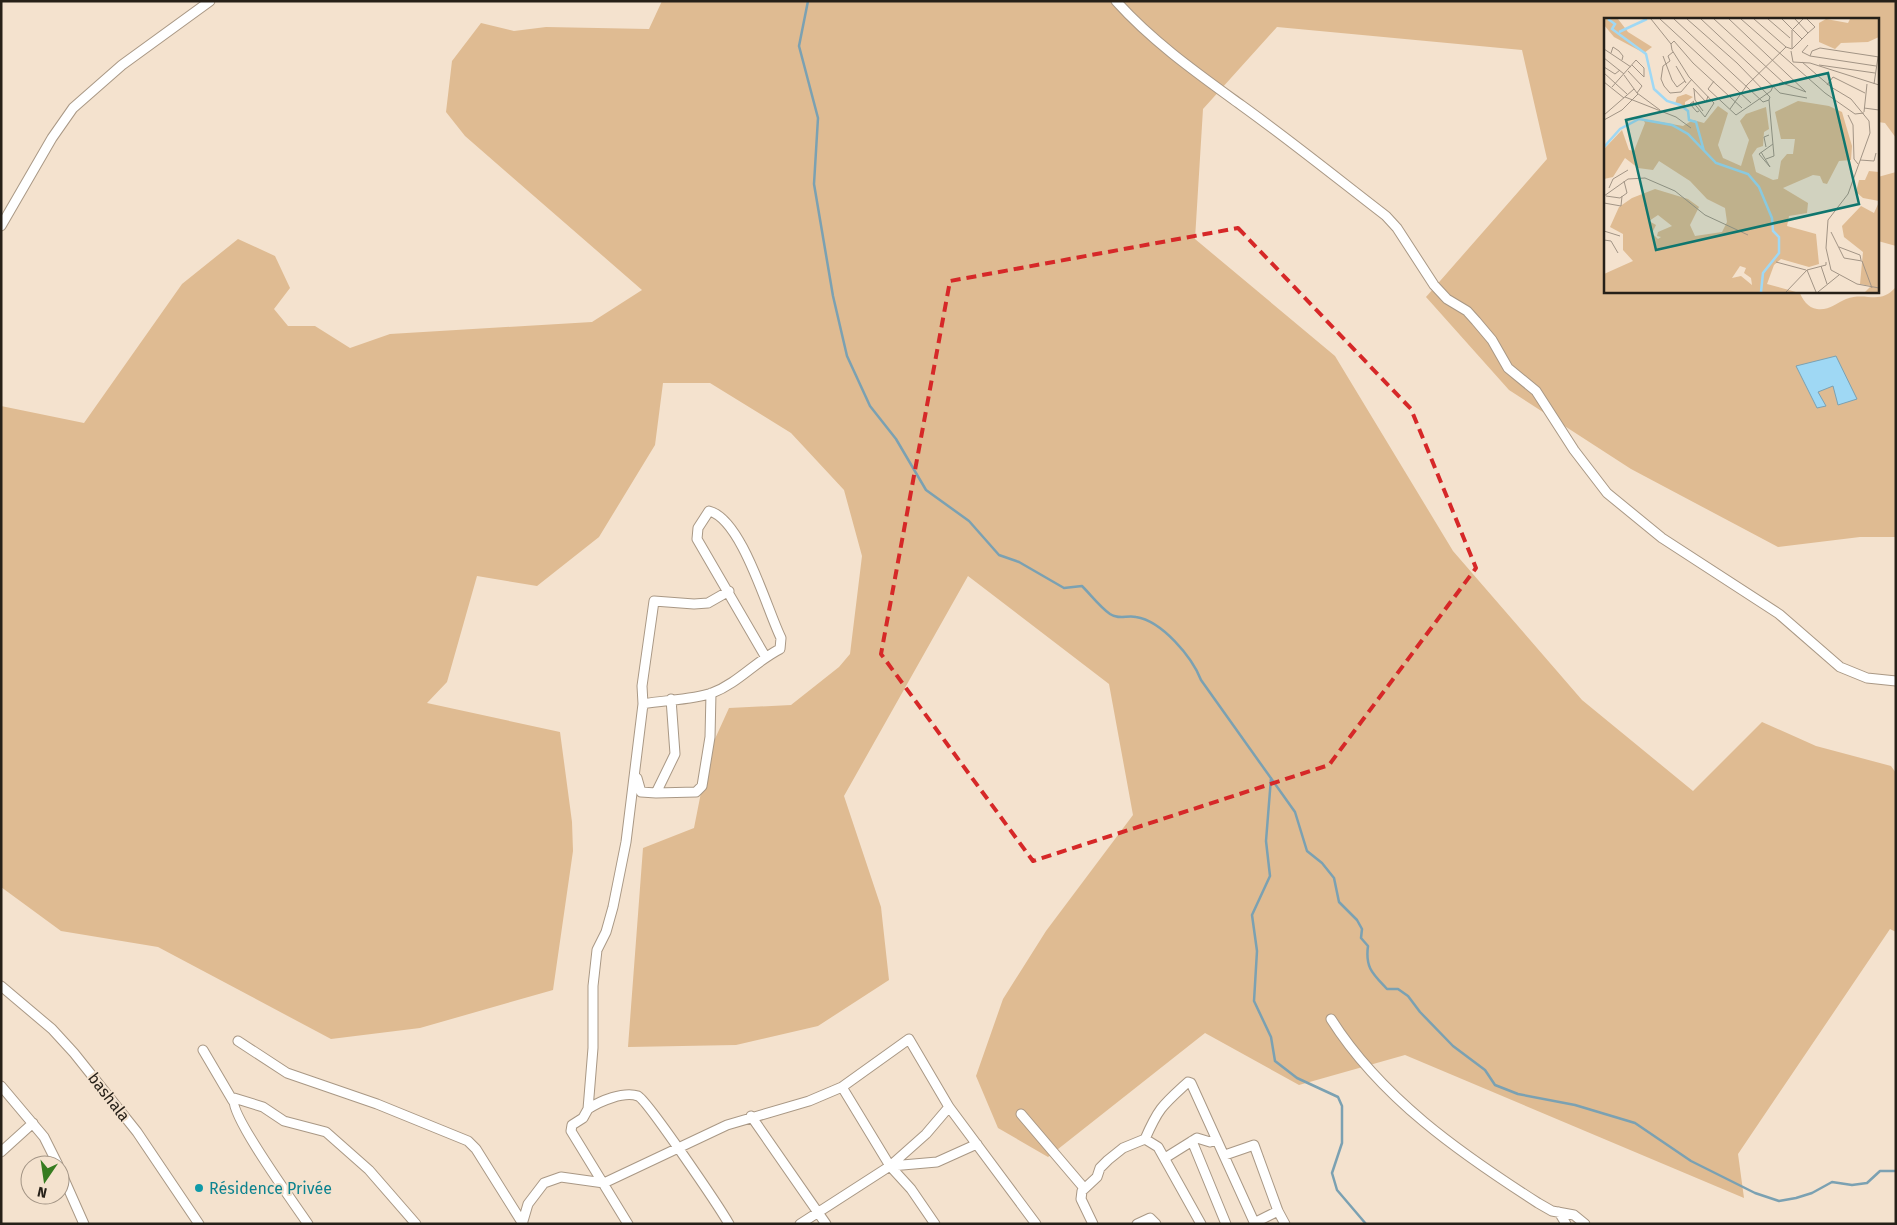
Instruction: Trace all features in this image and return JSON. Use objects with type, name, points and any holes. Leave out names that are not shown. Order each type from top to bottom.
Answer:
[{"type":"street","points":[[1,226],[52,138],[73,108],[91,90],[122,65],[210,1]]},
{"type":"street","points":[[1116,1],[1154,39],[1192,70],[1306,153],[1386,216],[1397,228],[1424,271],[1446,299],[1467,311],[1492,340],[1508,368],[1536,391],[1574,450],[1607,493],[1662,538],[1779,614],[1840,667],[1867,678],[1896,681]]},
{"type":"street","points":[[643,704],[711,693],[736,680],[765,656],[780,649],[781,638],[741,543],[722,521],[709,511],[698,528],[698,539],[765,656]]},
{"type":"street","points":[[628,1224],[571,1131],[573,1123],[584,1118],[588,1109],[593,1048],[593,986],[597,950],[606,932],[619,877],[636,773],[638,732],[643,704],[642,686],[654,601],[694,604],[708,603],[729,591]]},
{"type":"street","points":[[636,773],[641,792],[696,792],[702,786],[710,737],[711,693]]},
{"type":"street","points":[[656,793],[675,754],[671,699]]},
{"type":"street","name":"bashala","points":[[1,986],[52,1029],[74,1053],[136,1132],[199,1224]]},
{"type":"street","points":[[1331,1019],[1350,1047],[1371,1072],[1448,1142],[1531,1199],[1552,1211],[1574,1216],[1585,1224]]},
{"type":"street","points":[[523,1222],[528,1204],[544,1183],[561,1177],[604,1183],[676,1148],[751,1116],[809,1102],[842,1087],[909,1039],[949,1107],[1036,1224]]},
{"type":"street","points":[[238,1041],[287,1073],[377,1104],[468,1141],[476,1149],[523,1222]]},
{"type":"street","points":[[203,1050],[233,1102],[250,1138],[308,1224]]},
{"type":"street","points":[[1093,1224],[1081,1199],[1084,1188],[1097,1177],[1100,1168],[1108,1160],[1123,1148],[1145,1138],[1154,1115],[1171,1096],[1188,1082],[1194,1086],[1202,1109],[1225,1155],[1254,1223],[1278,1211]]},
{"type":"street","points":[[1,1086],[32,1123],[50,1147],[54,1155]]},
{"type":"street","points":[[842,1087],[890,1166],[911,1189],[934,1224]]},
{"type":"street","points":[[588,1109],[610,1098],[633,1095],[645,1100],[676,1148],[702,1181],[728,1224]]},
{"type":"street","points":[[233,1102],[234,1098],[239,1098],[263,1107],[284,1121],[326,1132],[369,1170],[416,1224]]},
{"type":"street","points":[[800,1224],[890,1166],[926,1134],[949,1107]]},
{"type":"street","points":[[1021,1114],[1084,1188]]},
{"type":"street","points":[[751,1116],[826,1224]]},
{"type":"street","points":[[1,1152],[32,1123]]},
{"type":"street","points":[[1145,1138],[1158,1147],[1201,1224]]},
{"type":"street","points":[[1165,1158],[1200,1138],[1207,1142],[1217,1140]]},
{"type":"street","points":[[1192,1141],[1226,1224]]},
{"type":"street","points":[[890,1166],[937,1162],[977,1144]]},
{"type":"street","points":[[1225,1155],[1254,1145],[1278,1211],[1285,1224]]},
{"type":"street","points":[[70,1192],[84,1224]]},
{"type":"street","points":[[1559,1212],[1566,1224]]},
{"type":"street","points":[[1137,1224],[1150,1218],[1156,1224]]},
{"type":"highlighted area","points":[[1238,228],[1411,409],[1476,568],[1329,765],[1033,861],[881,654],[950,281]]},
{"type":"shaded area","points":[[662,1],[1896,1],[1896,138],[1885,123],[1880,122],[1880,18],[1604,18],[1604,292],[1800,292],[1808,305],[1821,309],[1829,308],[1853,297],[1884,296],[1896,287],[1896,537],[1860,537],[1778,547],[1631,469],[1509,390],[1426,297],[1547,159],[1522,50],[1277,27],[1203,109],[1195,239],[1335,356],[1453,551],[1582,700],[1693,791],[1762,722],[1816,746],[1891,766],[1896,773],[1896,932],[1890,929],[1738,1154],[1744,1198],[1405,1055],[1299,1085],[1205,1033],[1048,1157],[998,1128],[976,1076],[1003,999],[1046,931],[1133,815],[1109,684],[968,576],[844,796],[881,907],[889,980],[818,1026],[736,1045],[628,1047],[643,848],[694,828],[709,752],[729,708],[791,705],[839,667],[850,654],[862,556],[844,490],[791,433],[710,383],[663,383],[655,445],[599,537],[537,586],[477,576],[447,682],[427,703],[560,732],[572,822],[573,851],[553,990],[420,1028],[331,1039],[158,947],[61,931],[1,887],[1,406],[84,423],[182,284],[238,239],[275,256],[290,288],[274,309],[288,326],[315,326],[350,348],[390,334],[592,322],[642,290],[465,136],[446,112],[452,61],[481,23],[514,31],[546,27],[649,29]]},
{"type":"shaded area","points":[[1896,172],[1896,246],[1880,242],[1880,176]]},
{"type":"water","points":[[1836,356],[1857,399],[1838,405],[1833,386],[1818,392],[1826,406],[1817,408],[1796,366]]},
{"type":"waterway","points":[[808,1],[799,46],[818,118],[814,184],[833,296],[847,356],[870,406],[896,439],[926,490],[969,521],[999,555],[1019,562],[1064,588],[1082,586],[1110,614],[1117,617],[1136,617],[1146,620],[1156,625],[1175,641],[1191,661],[1201,680],[1295,812],[1307,851],[1322,863],[1334,878],[1339,902],[1357,920],[1362,929],[1361,938],[1368,946],[1369,965],[1374,975],[1382,984],[1387,989],[1398,989],[1408,996],[1420,1012],[1453,1046],[1485,1070],[1495,1085],[1518,1094],[1575,1105],[1635,1123],[1691,1161],[1755,1193],[1779,1201],[1812,1193],[1832,1182],[1852,1185],[1867,1183],[1880,1171],[1896,1171]]},
{"type":"waterway","points":[[1271,778],[1266,841],[1270,876],[1252,915],[1257,951],[1254,1001],[1271,1037],[1275,1061],[1297,1078],[1338,1097],[1342,1106],[1342,1143],[1332,1173],[1337,1190],[1366,1224]]},
{"type":"place","name":"Résidence Privée","points":[[199,1188]]}]
